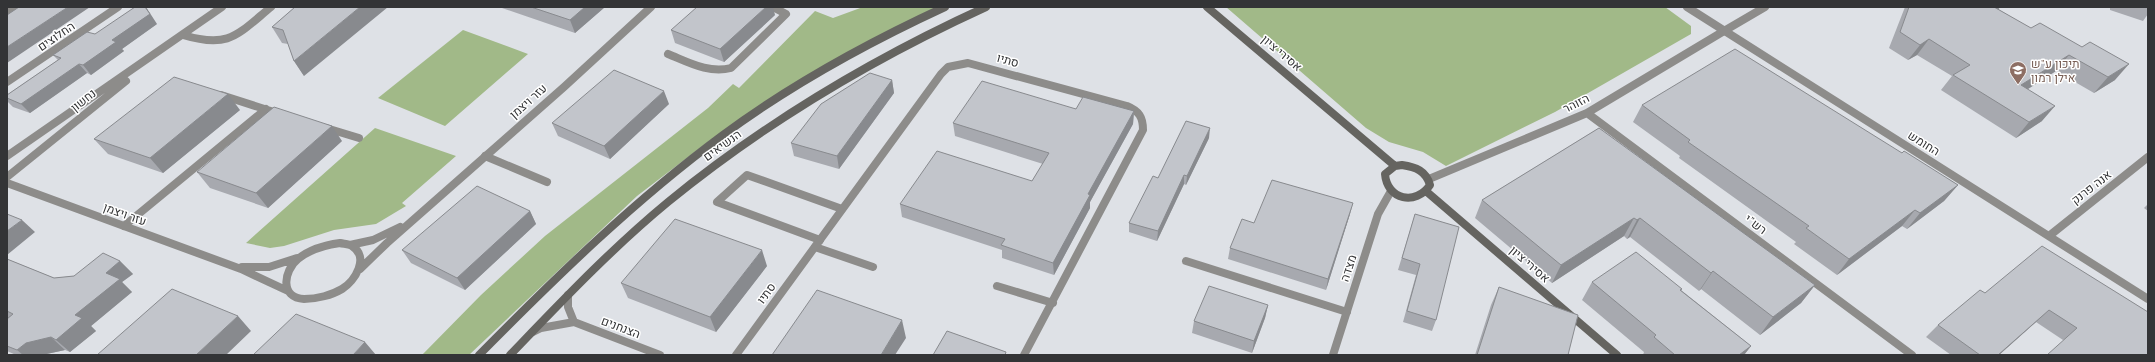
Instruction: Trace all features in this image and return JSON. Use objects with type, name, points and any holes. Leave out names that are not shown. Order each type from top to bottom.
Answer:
[{"type":"street","points":[[7,13],[17,7]]},
{"type":"street","name":"החלוצים","points":[[7,82],[118,7]]},
{"type":"street","name":"נחשון","points":[[7,156],[183,36],[222,7]]},
{"type":"street","points":[[183,36],[208,43],[225,41],[271,7]]},
{"type":"street","name":"עזר ויצמן","points":[[360,270],[484,156],[651,7]]},
{"type":"street","points":[[668,54],[712,70],[724,71],[731,68],[786,14],[773,7]]},
{"type":"street","name":"הנשיאים","points":[[479,355],[533,300],[623,216],[698,154],[776,99],[820,72],[945,7]]},
{"type":"street","name":"הנשיאים","points":[[510,355],[568,295],[627,238],[666,204],[777,121],[880,58],[922,36],[986,7]]},
{"type":"street","name":"אסירי ציון","points":[[1207,7],[1286,72],[1395,166]]},
{"type":"street","name":"החומש","points":[[1687,7],[2148,299]]},
{"type":"street","name":"הזוהר","points":[[1429,179],[1587,113],[1765,7]]},
{"type":"street","name":"נחשון","points":[[7,177],[175,41]]},
{"type":"street","name":"סתיו","points":[[736,355],[941,74],[948,67],[958,63],[981,65],[1139,110],[1144,118],[1143,130],[1024,355]]},
{"type":"street","points":[[212,93],[287,116]]},
{"type":"street","points":[[124,226],[266,109]]},
{"type":"street","name":"רש\"י","points":[[1587,113],[1912,355]]},
{"type":"street","points":[[316,125],[359,138]]},
{"type":"street","points":[[484,156],[547,182]]},
{"type":"street","name":"אנה פרנק","points":[[2049,236],[2148,158]]},
{"type":"street","points":[[1410,165],[1421,171],[1429,179],[1430,186],[1427,192],[1415,198],[1407,198],[1392,191],[1385,180],[1385,174],[1395,166],[1410,165]]},
{"type":"street","points":[[842,209],[747,175],[717,202],[873,267]]},
{"type":"street","name":"עזר ויצמן","points":[[7,183],[235,266],[263,277],[288,291]]},
{"type":"street","name":"מצדה","points":[[1333,355],[1378,214],[1392,191]]},
{"type":"street","name":"אסירי ציון","points":[[1427,192],[1617,355]]},
{"type":"street","name":"עזר ויצמן","points":[[350,245],[388,234],[421,213]]},
{"type":"street","points":[[335,243],[350,245],[360,252],[362,260],[360,270],[343,288],[318,298],[300,298],[288,291],[285,283],[287,274],[301,257],[323,246],[335,243]]},
{"type":"street","name":"עזר ויצמן","points":[[235,266],[269,266],[301,257]]},
{"type":"street","points":[[1186,261],[1347,312]]},
{"type":"street","points":[[997,286],[1052,303]]},
{"type":"street","points":[[530,334],[541,328],[574,322],[568,307],[568,295]]},
{"type":"street","name":"הצנחנים","points":[[574,322],[660,355]]},
{"type":"green space","points":[[863,7],[937,7],[713,138],[637,196],[469,355],[422,355],[481,295],[545,236],[708,108],[733,84],[739,88],[815,11],[833,18]]},
{"type":"green space","points":[[1226,7],[1665,7],[1691,26],[1691,34],[1555,112],[1446,166],[1423,152],[1389,142],[1366,128]]},
{"type":"green space","points":[[463,30],[528,54],[445,126],[378,98]]},
{"type":"green space","points":[[375,128],[456,156],[402,203],[406,206],[376,224],[334,230],[284,246],[270,248],[246,243]]},
{"type":"building","points":[[19,7],[68,7],[7,47],[7,15]]},
{"type":"building","points":[[135,7],[145,7],[150,14],[112,40],[116,42],[83,65],[79,64],[21,104],[7,98],[7,95],[61,58],[53,55],[87,32],[95,34]]},
{"type":"building","points":[[295,7],[360,7],[294,61],[283,30],[272,27]]},
{"type":"building","points":[[531,7],[585,7],[570,20]]},
{"type":"building","points":[[697,7],[766,7],[720,49],[671,30]]},
{"type":"building","points":[[1909,7],[1994,7],[2031,28],[2040,23],[2082,47],[2090,42],[2129,64],[2108,77],[2069,55],[2021,85],[2055,106],[2029,122],[1953,75],[1970,65],[1929,39],[1920,45],[1900,32]]},
{"type":"building","points":[[1735,49],[1902,153],[1904,151],[1958,185],[1920,213],[1915,210],[1849,259],[1806,228],[1809,226],[1688,142],[1690,140],[1642,105]]},
{"type":"building","points":[[614,70],[664,91],[604,146],[552,123]]},
{"type":"building","points":[[870,73],[892,80],[837,156],[791,143],[821,104]]},
{"type":"building","points":[[174,77],[228,94],[150,158],[94,139]]},
{"type":"building","points":[[982,81],[1076,109],[1083,97],[1134,111],[1088,194],[1090,195],[1053,263],[1001,245],[1005,239],[900,204],[937,151],[1032,181],[1049,153],[953,123]]},
{"type":"building","points":[[274,107],[332,126],[256,193],[197,172]]},
{"type":"building","points":[[1186,121],[1210,128],[1187,176],[1184,175],[1158,231],[1129,223],[1153,176],[1158,178]]},
{"type":"building","points":[[1599,128],[1815,285],[1773,317],[1713,271],[1711,273],[1640,218],[1637,220],[1634,218],[1561,265],[1482,200]]},
{"type":"building","points":[[1272,180],[1353,203],[1328,279],[1230,248],[1242,219],[1254,223]]},
{"type":"building","points":[[477,186],[530,211],[457,278],[402,250]]},
{"type":"building","points":[[7,214],[22,220],[7,231]]},
{"type":"building","points":[[1415,214],[1459,227],[1436,320],[1407,311],[1420,264],[1402,258]]},
{"type":"building","points":[[675,219],[762,250],[710,317],[621,283]]},
{"type":"building","points":[[2042,246],[2148,312],[2148,355],[2047,355],[2077,328],[2049,310],[1998,355],[1980,355],[1938,325],[1980,290],[1985,293]]},
{"type":"building","points":[[1636,252],[1682,289],[1680,290],[1751,346],[1739,355],[1675,355],[1654,337],[1656,335],[1592,282]]},
{"type":"building","points":[[103,253],[120,261],[106,273],[120,279],[75,315],[82,318],[56,340],[51,337],[26,343],[17,350],[7,346],[7,319],[13,314],[7,311],[7,259],[54,278],[74,276]]},
{"type":"building","points":[[1209,286],[1268,305],[1254,341],[1194,321]]},
{"type":"building","points":[[1499,287],[1578,315],[1568,355],[1477,355]]},
{"type":"building","points":[[172,289],[238,316],[196,355],[97,355]]},
{"type":"building","points":[[817,290],[902,320],[881,355],[772,355]]},
{"type":"building","points":[[296,314],[365,342],[353,355],[253,355]]},
{"type":"building","points":[[947,331],[1006,352],[1005,355],[933,355]]},
{"type":"place","name":"תיכון ע\"ש אילן רמון","points":[[2018,85]]}]
